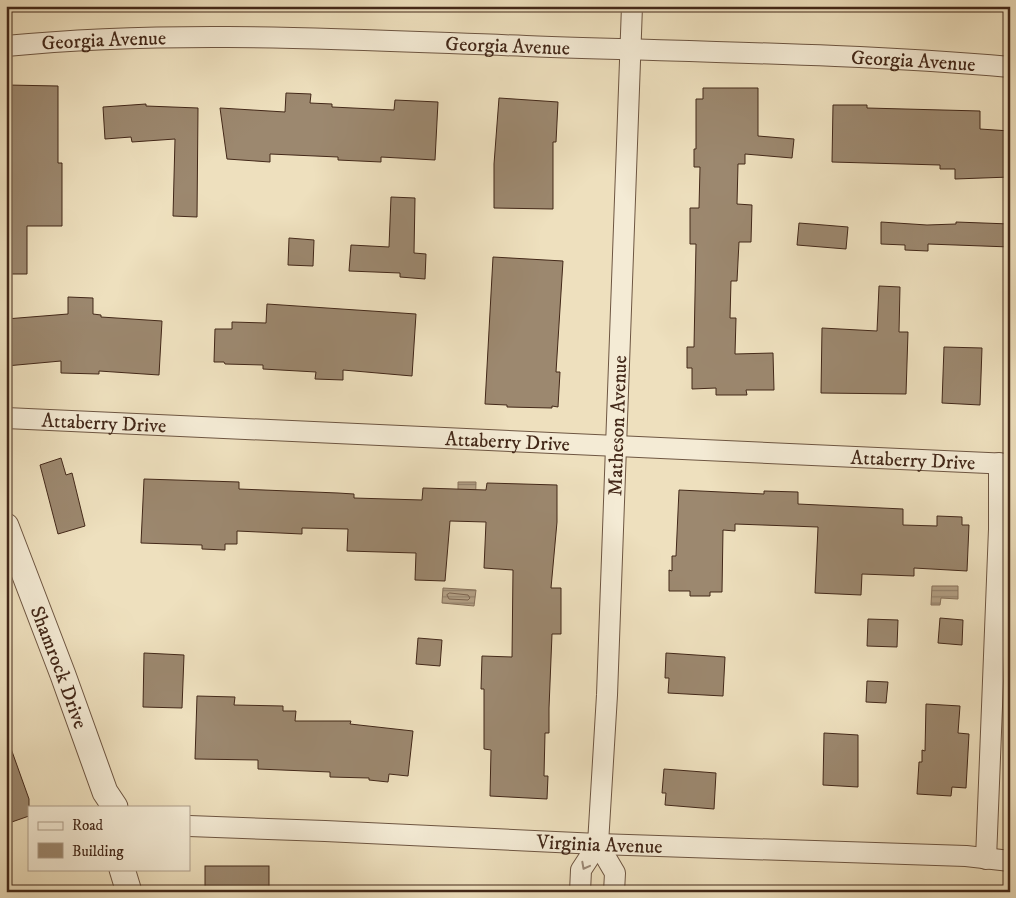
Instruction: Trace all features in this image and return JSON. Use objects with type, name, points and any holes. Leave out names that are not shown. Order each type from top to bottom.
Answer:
[{"type":"street","name":"Matheson Avenue","points":[[580,892],[581,870],[598,844],[610,649],[632,6]]},
{"type":"street","name":"Georgia Avenue","points":[[6,46],[102,39],[312,38],[831,57],[1010,67]]},
{"type":"street","name":"Attaberry Drive","points":[[6,418],[1004,464]]},
{"type":"street","points":[[986,859],[998,529],[1004,464]]},
{"type":"street","name":"Shamrock Drive","points":[[6,526],[105,792],[114,806]]},
{"type":"street","name":"Virginia Avenue","points":[[190,826],[598,844],[933,855],[1010,862]]},
{"type":"street","points":[[598,844],[615,873],[614,892]]},
{"type":"street","points":[[122,870],[129,892]]},
{"type":"water","points":[[458,482],[476,482],[475,517],[458,517]]},
{"type":"water","points":[[932,586],[958,586],[958,599],[941,598],[940,605],[931,605]]},
{"type":"water","points":[[443,588],[476,590],[474,606],[442,603]]},
{"type":"building","points":[[7,85],[58,86],[58,163],[62,163],[62,226],[27,226],[27,274],[6,274],[6,246],[9,246]]},
{"type":"building","points":[[703,88],[758,88],[758,136],[794,139],[792,158],[745,154],[745,164],[738,164],[737,204],[752,205],[751,242],[739,242],[737,281],[731,281],[730,318],[736,318],[735,354],[773,353],[774,390],[746,390],[747,395],[716,395],[716,388],[692,389],[692,368],[687,368],[687,347],[694,347],[696,244],[690,244],[690,208],[699,208],[700,167],[694,167],[696,99],[703,99]]},
{"type":"building","points":[[286,93],[311,94],[310,103],[332,104],[332,107],[394,110],[395,100],[438,102],[435,160],[381,157],[381,162],[338,160],[338,157],[270,154],[270,162],[227,159],[220,108],[285,112]]},
{"type":"building","points":[[499,98],[558,102],[556,142],[553,142],[553,209],[494,208],[494,164]]},
{"type":"building","points":[[146,104],[146,106],[198,108],[197,217],[173,216],[175,139],[132,142],[131,137],[105,139],[103,107]]},
{"type":"building","points":[[833,105],[867,105],[867,108],[980,111],[980,129],[1010,131],[1010,177],[955,179],[955,169],[940,169],[940,165],[832,162]]},
{"type":"building","points":[[391,197],[415,198],[414,253],[426,254],[425,279],[400,277],[400,273],[349,271],[351,245],[389,247]]},
{"type":"building","points":[[881,222],[927,225],[956,224],[956,222],[1010,224],[1010,247],[928,244],[928,251],[905,250],[905,245],[881,244]]},
{"type":"building","points":[[799,223],[848,227],[846,249],[797,245]]},
{"type":"building","points":[[289,238],[314,240],[313,266],[288,265]]},
{"type":"building","points":[[493,257],[563,261],[556,372],[560,372],[558,407],[507,407],[507,405],[485,404]]},
{"type":"building","points":[[879,286],[900,287],[899,332],[908,332],[906,394],[821,393],[822,328],[877,331]]},
{"type":"building","points":[[68,297],[93,298],[93,314],[101,315],[101,317],[162,321],[159,375],[99,371],[99,374],[61,373],[61,361],[6,366],[6,319],[68,314]]},
{"type":"building","points":[[267,304],[416,314],[412,376],[343,370],[343,380],[315,379],[316,372],[263,369],[263,365],[214,362],[215,329],[232,329],[232,322],[266,323]]},
{"type":"building","points":[[944,347],[982,348],[980,405],[942,403]]},
{"type":"building","points":[[61,458],[66,475],[72,473],[85,526],[58,534],[40,465]]},
{"type":"building","points":[[144,479],[239,482],[239,489],[354,494],[354,498],[422,500],[423,488],[486,490],[487,483],[557,485],[557,522],[551,588],[561,588],[561,634],[552,634],[549,733],[545,733],[544,776],[548,776],[547,799],[490,796],[491,750],[484,749],[484,689],[481,689],[482,656],[512,657],[513,570],[484,568],[486,522],[450,521],[445,581],[415,580],[416,553],[347,551],[348,529],[302,528],[302,534],[237,531],[237,544],[225,544],[225,550],[202,549],[202,545],[141,543]]},
{"type":"building","points":[[679,490],[764,494],[764,491],[798,492],[798,504],[903,509],[903,525],[937,526],[937,516],[962,517],[962,525],[969,525],[967,571],[914,568],[914,576],[862,574],[861,595],[815,593],[818,527],[735,524],[735,531],[723,530],[722,592],[710,592],[710,596],[690,596],[690,591],[669,591],[669,570],[672,571],[672,556],[676,556]]},
{"type":"building","points":[[940,618],[963,620],[962,645],[938,643]]},
{"type":"building","points":[[868,619],[898,620],[897,647],[867,646]]},
{"type":"building","points":[[418,638],[442,640],[440,666],[416,664]]},
{"type":"building","points":[[144,653],[184,655],[182,708],[143,707]]},
{"type":"building","points":[[666,653],[725,657],[723,696],[668,693],[669,678],[665,678]]},
{"type":"building","points":[[867,681],[888,682],[886,703],[866,702]]},
{"type":"building","points":[[197,696],[235,697],[234,705],[283,706],[283,711],[296,711],[295,721],[351,721],[350,724],[413,731],[408,776],[389,774],[388,782],[369,780],[369,778],[330,777],[330,772],[258,769],[258,760],[195,759]]},
{"type":"building","points":[[926,704],[960,706],[958,733],[969,734],[966,788],[952,787],[951,796],[917,794],[919,762],[922,762],[922,750],[925,751]]},
{"type":"building","points":[[824,733],[858,735],[858,787],[823,785]]},
{"type":"building","points":[[9,743],[29,799],[29,806],[28,816],[6,824],[6,744]]},
{"type":"building","points":[[664,769],[716,773],[714,809],[665,805],[666,793],[662,793]]},
{"type":"building","points":[[205,866],[269,866],[269,892],[205,892]]}]
